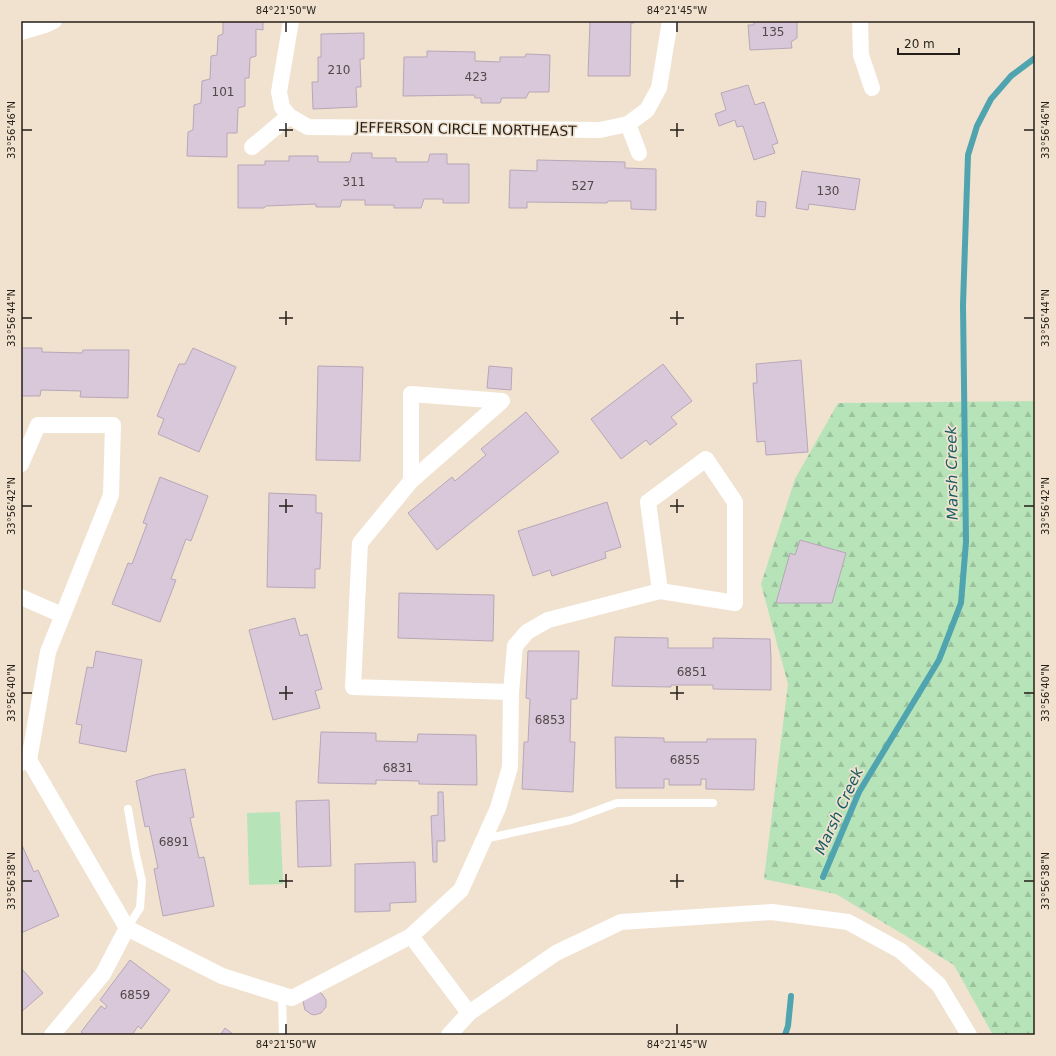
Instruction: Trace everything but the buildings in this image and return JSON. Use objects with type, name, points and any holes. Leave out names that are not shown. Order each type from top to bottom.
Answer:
[{"type":"street","points":[[21,32],[54,21]]},
{"type":"street","points":[[252,146],[289,116],[282,107],[279,92],[291,21]]},
{"type":"street","name":"JEFFERSON CIRCLE NORTHEAST","points":[[289,116],[308,127],[600,130],[628,124],[647,110],[659,88],[670,21]]},
{"type":"street","points":[[860,21],[861,55],[872,88]]},
{"type":"street","points":[[628,124],[639,153]]},
{"type":"street","points":[[411,480],[411,394],[502,401],[411,480],[360,543],[352,687],[512,692]]},
{"type":"street","points":[[21,464],[38,425],[113,425],[110,495],[48,652],[25,761],[127,928],[222,976],[292,998],[411,936],[461,890],[498,808],[510,767],[515,646],[527,632],[548,620],[660,591],[735,603],[735,502],[706,459],[648,502],[660,591]]},
{"type":"street","points":[[21,596],[62,615]]},
{"type":"street","points":[[449,1035],[470,1013],[556,954],[621,922],[772,912],[848,922],[901,951],[939,985],[969,1035]]},
{"type":"street","points":[[52,1035],[104,974],[127,928]]},
{"type":"street","points":[[411,936],[470,1013]]},
{"type":"lane","points":[[484,840],[571,820],[617,803],[714,803]]},
{"type":"lane","points":[[127,928],[140,908],[142,881],[128,809]]},
{"type":"lane","points":[[282,995],[283,1035]]},
{"type":"green space","points":[[1035,401],[1035,1035],[993,1035],[954,965],[836,894],[764,879],[788,684],[761,584],[795,479],[838,403]]},
{"type":"green space","points":[[280,812],[283,884],[249,885],[247,813]]},
{"type":"waterway","name":"Marsh Creek","points":[[823,877],[859,792],[939,660],[961,603],[966,542],[963,305],[968,155],[977,126],[991,99],[1011,76],[1035,58]]},
{"type":"waterway","name":"Marsh Creek","points":[[785,1035],[788,1026],[791,996]]}]
